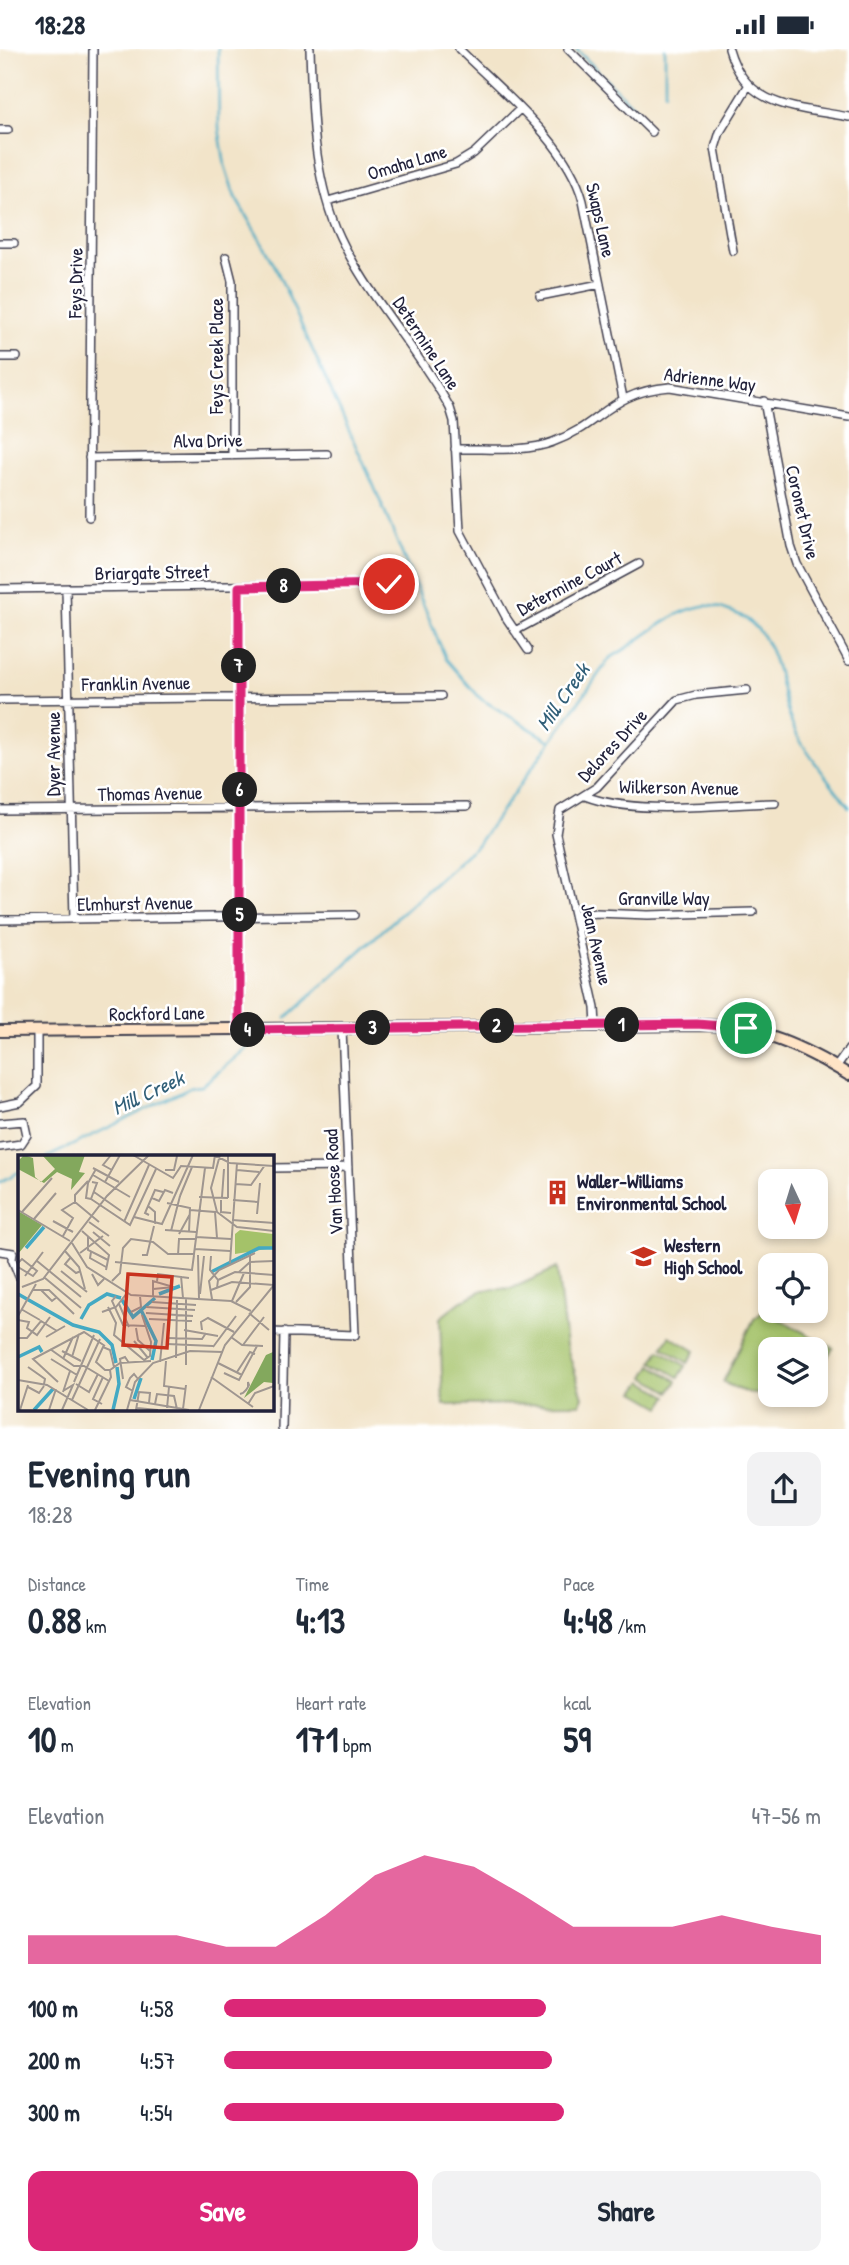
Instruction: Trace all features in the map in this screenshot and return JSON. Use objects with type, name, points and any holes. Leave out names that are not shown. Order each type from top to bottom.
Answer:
[{"type":"main road","name":"Rockford Lane","points":[[0,1031],[697,1024],[746,1028],[795,1045],[849,1075]]},
{"type":"street","name":"Feys Drive","points":[[89,517],[93,49]]},
{"type":"street","name":"Determine Lane","points":[[310,49],[315,144],[328,201],[344,244],[450,408],[460,531],[528,650]]},
{"type":"street","name":"Swaps Lane","points":[[459,49],[557,149],[574,175],[583,201],[623,398]]},
{"type":"street","points":[[568,49],[652,132]]},
{"type":"street","points":[[729,49],[733,64],[748,86],[780,104],[849,117]]},
{"type":"street","points":[[733,251],[715,148],[720,132],[748,86]]},
{"type":"street","name":"Omaha Lane","points":[[328,201],[456,164],[474,153],[519,110]]},
{"type":"street","points":[[0,243],[14,243]]},
{"type":"street","name":"Feys Creek Place","points":[[226,257],[232,281],[232,456]]},
{"type":"street","points":[[540,296],[600,284]]},
{"type":"street","points":[[0,357],[17,357]]},
{"type":"street","name":"Adrienne Way","points":[[455,449],[530,447],[554,442],[623,398],[649,389],[670,387],[849,417]]},
{"type":"street","name":"Coronet Drive","points":[[764,401],[791,546],[797,564],[849,661]]},
{"type":"street","name":"Alva Drive","points":[[89,458],[327,454]]},
{"type":"street","name":"Determine Court","points":[[515,631],[639,564]]},
{"type":"street","name":"Briargate Street","points":[[0,589],[389,584]]},
{"type":"street","points":[[239,587],[239,1030]]},
{"type":"street","name":"Dyer Avenue","points":[[66,589],[69,809],[74,919]]},
{"type":"street","name":"Delores Drive","points":[[565,871],[556,834],[556,817],[563,806],[597,787],[677,700],[696,695],[747,690]]},
{"type":"street","name":"Franklin Avenue","points":[[0,700],[441,696]]},
{"type":"street","name":"Wilkerson Avenue","points":[[585,796],[600,801],[651,805],[775,803]]},
{"type":"street","name":"Thomas Avenue","points":[[0,810],[467,806]]},
{"type":"street","name":"Jean Avenue","points":[[565,871],[595,1008],[596,1025]]},
{"type":"street","name":"Granville Way","points":[[575,916],[596,913],[648,915],[753,912]]},
{"type":"street","name":"Elmhurst Avenue","points":[[0,920],[354,915]]},
{"type":"street","name":"Van Hoose Road","points":[[284,1332],[355,1335],[342,1029]]},
{"type":"street","points":[[0,1106],[20,1102],[37,1086],[37,1031]]},
{"type":"street","points":[[836,1067],[849,1049]]},
{"type":"street","points":[[0,1123],[24,1121],[27,1135],[21,1143],[0,1147]]},
{"type":"street","points":[[273,1168],[348,1167]]},
{"type":"street","points":[[13,1253],[18,1246]]},
{"type":"street","points":[[0,1251],[13,1253]]},
{"type":"street","points":[[13,1253],[18,1272]]},
{"type":"street","points":[[273,1332],[284,1332],[282,1429]]},
{"type":"green space","points":[[557,1268],[566,1345],[583,1397],[580,1404],[443,1405],[440,1318],[460,1302],[483,1290],[513,1288]]},
{"type":"green space","points":[[758,1316],[758,1323],[786,1323],[812,1337],[758,1337],[758,1394],[734,1388],[723,1382]]},
{"type":"green space","points":[[670,1336],[695,1351],[688,1363],[663,1347]]},
{"type":"green space","points":[[660,1350],[686,1366],[679,1377],[653,1362]]},
{"type":"green space","points":[[652,1365],[677,1381],[670,1392],[645,1377]]},
{"type":"green space","points":[[643,1381],[668,1396],[661,1407],[635,1392]]},
{"type":"waterway","points":[[218,49],[219,128],[225,166],[235,197],[272,260],[373,484],[446,659],[481,699],[549,740]]},
{"type":"waterway","points":[[576,49],[639,112]]},
{"type":"waterway","points":[[665,49],[665,92]]},
{"type":"waterway","name":"Mill Creek","points":[[286,1018],[477,845],[610,658],[666,621],[690,609],[706,606],[723,609],[747,619],[760,632],[776,665],[798,737],[849,807]]},
{"type":"waterway","name":"Mill Creek","points":[[52,1155],[192,1087],[202,1086],[252,1043]]},
{"type":"waterway","name":"Mill Creek","points":[[0,1182],[18,1173]]},
{"type":"place","name":"Waller-Williams Environmental School","points":[[557,1192]]},
{"type":"place","name":"Western High School","points":[[644,1256]]},
{"type":"route","points":[[389,584],[239,587],[239,1030],[697,1024],[746,1028]]}]
